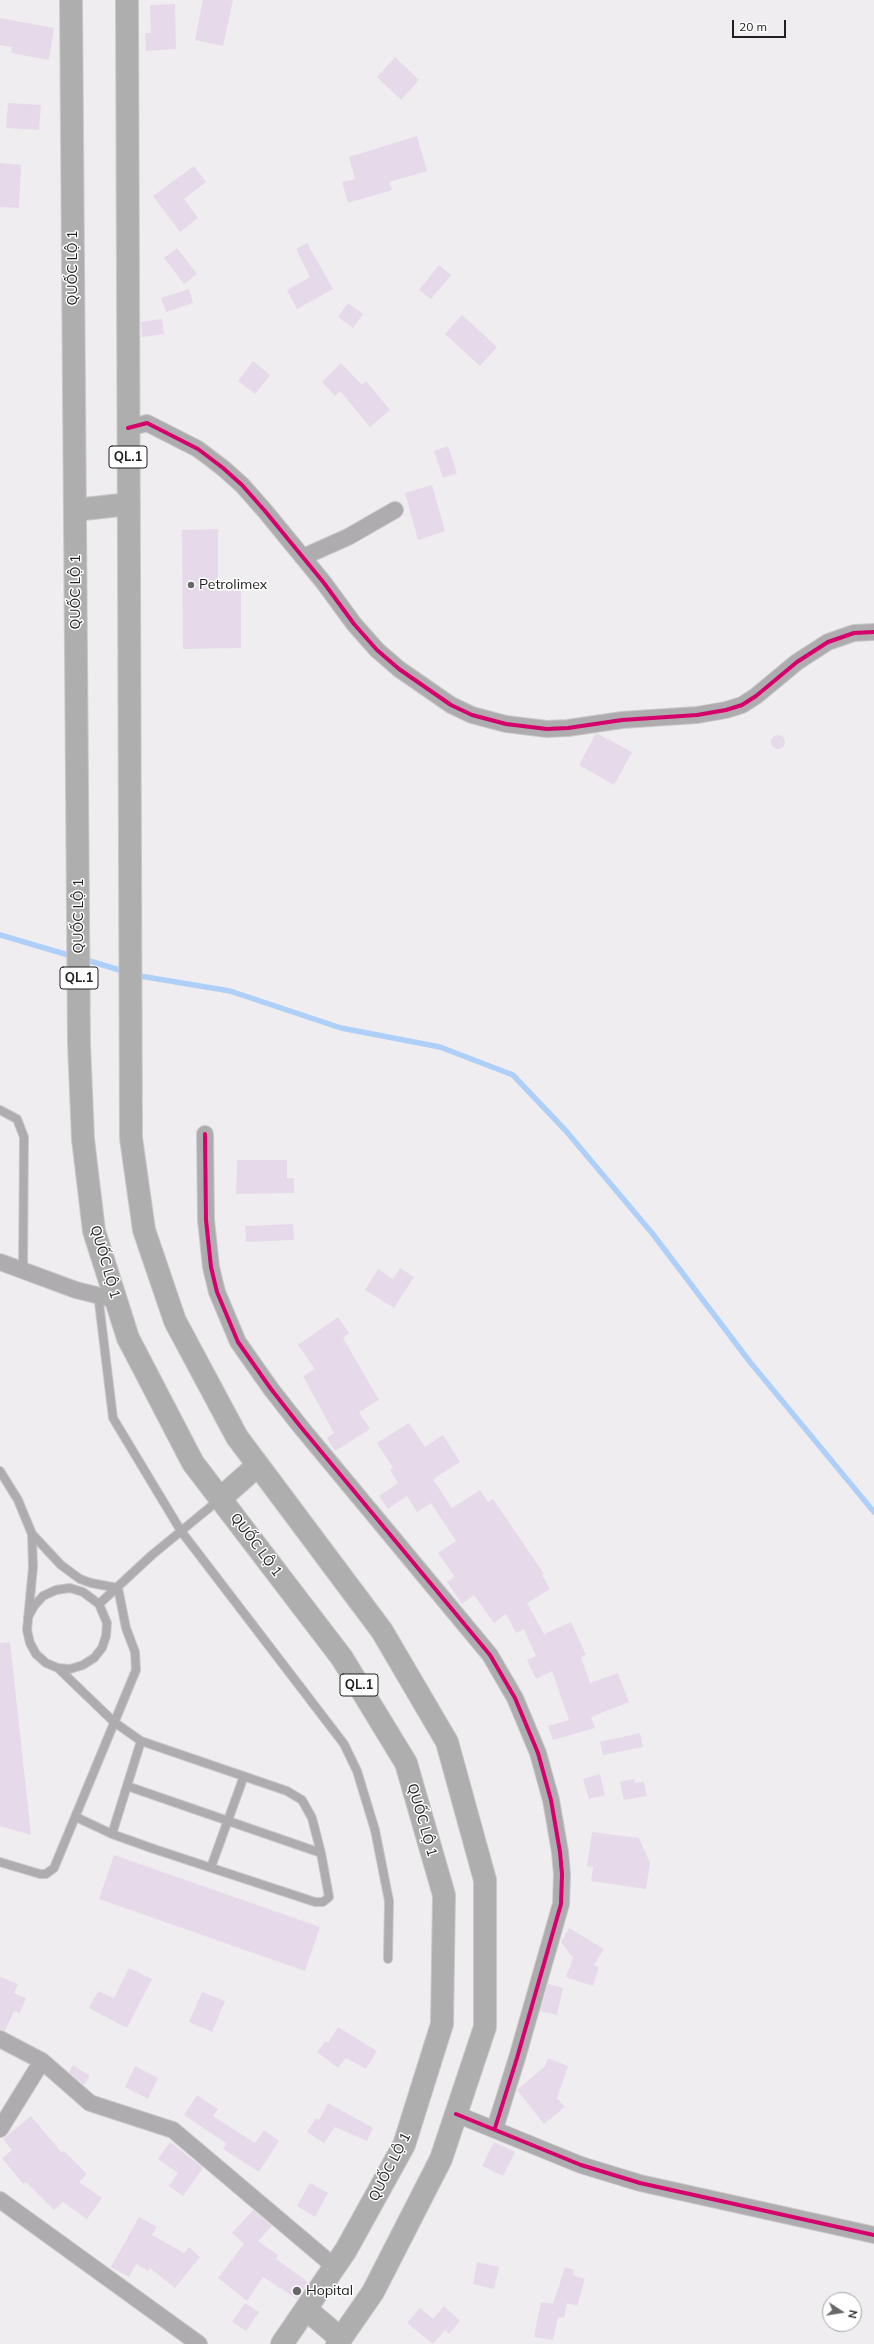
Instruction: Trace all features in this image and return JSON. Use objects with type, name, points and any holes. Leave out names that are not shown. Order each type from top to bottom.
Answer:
[{"type":"highway","name":"QUỐC LỘ 1","points":[[71,0],[79,1044],[83,1139],[94,1231],[107,1297],[193,1463],[342,1658],[406,1763],[444,1895],[442,2024],[404,2145],[335,2267],[282,2344]]},
{"type":"highway","name":"QL.1","points":[[127,0],[131,1138],[144,1230],[175,1321],[237,1437],[382,1631],[447,1742],[485,1880],[485,2026],[441,2159],[373,2292],[339,2341]]},
{"type":"highway","points":[[75,510],[129,504]]},
{"type":"highway","points":[[221,1498],[258,1465]]},
{"type":"highway","points":[[306,2309],[339,2341]]},
{"type":"street","points":[[128,428],[147,423],[198,449],[242,485],[303,557],[354,624],[377,650],[399,669],[451,705],[472,715],[525,727],[568,728],[622,720],[697,715],[726,710],[742,705],[756,696],[797,662],[828,642],[854,634],[874,632]]},
{"type":"street","points":[[303,557],[348,537],[395,510]]},
{"type":"street","points":[[205,1134],[206,1220],[211,1267],[220,1299],[238,1342],[271,1389],[300,1426],[490,1655],[515,1698],[538,1753],[551,1800],[560,1852],[562,1874],[561,1904],[520,2050],[495,2128]]},
{"type":"street","points":[[0,1262],[76,1290],[107,1297]]},
{"type":"street","points":[[0,2039],[42,2061],[90,2103],[173,2130],[335,2267]]},
{"type":"street","points":[[0,2129],[42,2061]]},
{"type":"street","points":[[456,2114],[495,2128],[581,2164],[640,2183],[874,2234]]},
{"type":"street","points":[[0,2200],[199,2344]]},
{"type":"lane","points":[[0,1110],[17,1120],[24,1137],[24,1270]]},
{"type":"lane","points":[[107,1297],[113,1418],[181,1531],[326,1720],[348,1751],[364,1794],[383,1866],[389,1902],[388,1959]]},
{"type":"lane","points":[[0,1471],[18,1500],[32,1534],[33,1567],[27,1630],[30,1643],[36,1654],[46,1663],[58,1668],[114,1722],[141,1741],[287,1791],[302,1800],[312,1818],[321,1853],[329,1897],[323,1902],[315,1902],[112,1834],[76,1817]]},
{"type":"lane","points":[[99,1604],[118,1588],[152,1554],[221,1498]]},
{"type":"lane","points":[[32,1534],[61,1565],[80,1579],[91,1584],[118,1588]]},
{"type":"lane","points":[[28,1617],[34,1606],[43,1596],[56,1590],[70,1588],[83,1592],[99,1604],[106,1623],[106,1636],[102,1648],[94,1658],[83,1665],[70,1668],[58,1668]]},
{"type":"lane","points":[[0,1862],[33,1873],[46,1874],[51,1872],[57,1862],[114,1722],[133,1680],[136,1662],[122,1613],[118,1588]]},
{"type":"lane","points":[[112,1834],[141,1741]]},
{"type":"lane","points":[[211,1867],[244,1776]]},
{"type":"lane","points":[[127,1786],[321,1853]]},
{"type":"building","points":[[203,0],[233,0],[223,46],[195,40]]},
{"type":"building","points":[[175,4],[176,49],[146,51],[145,33],[151,33],[150,5]]},
{"type":"building","points":[[0,18],[54,28],[49,60],[11,53],[12,47],[0,45]]},
{"type":"building","points":[[395,57],[419,80],[401,100],[377,77]]},
{"type":"building","points":[[8,103],[41,105],[39,130],[6,128]]},
{"type":"building","points":[[417,136],[427,171],[389,182],[392,190],[348,203],[342,182],[355,179],[349,157]]},
{"type":"building","points":[[0,163],[21,165],[19,208],[0,207]]},
{"type":"building","points":[[194,166],[206,182],[184,199],[198,218],[180,232],[153,196]]},
{"type":"building","points":[[307,243],[333,289],[297,309],[287,290],[310,277],[296,249]]},
{"type":"building","points":[[177,248],[197,274],[184,284],[164,258]]},
{"type":"building","points":[[439,265],[451,275],[431,299],[419,290]]},
{"type":"building","points":[[189,289],[193,303],[166,312],[161,298]]},
{"type":"building","points":[[348,303],[363,314],[353,328],[338,317]]},
{"type":"building","points":[[462,315],[497,347],[480,366],[445,334]]},
{"type":"building","points":[[162,319],[164,334],[142,337],[141,322]]},
{"type":"building","points":[[253,361],[270,375],[255,394],[238,381]]},
{"type":"building","points":[[341,363],[362,385],[366,381],[390,410],[370,427],[340,391],[335,396],[322,382]]},
{"type":"building","points":[[448,446],[457,473],[443,478],[434,451]]},
{"type":"building","points":[[432,485],[445,531],[418,540],[405,493]]},
{"type":"building","points":[[218,529],[218,591],[241,591],[241,648],[183,649],[182,530]]},
{"type":"building","points":[[596,733],[632,752],[614,785],[579,765]]},
{"type":"building","points":[[775,735],[781,735],[785,739],[785,745],[781,749],[775,749],[771,745],[771,739]]},
{"type":"building","points":[[237,1160],[287,1160],[287,1178],[294,1178],[294,1193],[236,1194]]},
{"type":"building","points":[[293,1224],[294,1240],[246,1242],[245,1226]]},
{"type":"building","points":[[400,1268],[414,1277],[394,1308],[365,1290],[378,1269],[393,1279]]},
{"type":"building","points":[[338,1317],[349,1333],[343,1338],[379,1400],[359,1412],[370,1429],[335,1451],[327,1438],[334,1433],[303,1376],[315,1369],[298,1345]]},
{"type":"building","points":[[409,1423],[425,1447],[443,1435],[460,1462],[433,1479],[452,1508],[480,1490],[488,1502],[493,1499],[544,1574],[542,1575],[550,1589],[527,1603],[544,1634],[571,1622],[586,1655],[581,1657],[590,1683],[618,1673],[629,1702],[591,1717],[595,1728],[553,1740],[548,1726],[569,1720],[552,1671],[536,1679],[527,1660],[536,1656],[524,1629],[516,1633],[506,1614],[494,1623],[474,1595],[462,1604],[447,1582],[455,1577],[438,1553],[456,1541],[431,1503],[417,1512],[407,1496],[388,1509],[379,1496],[398,1483],[390,1470],[393,1468],[377,1443]]},
{"type":"building","points":[[10,1642],[31,1835],[0,1826],[0,1643]]},
{"type":"building","points":[[640,1733],[643,1747],[603,1755],[600,1742]]},
{"type":"building","points":[[600,1774],[605,1795],[589,1799],[583,1779]]},
{"type":"building","points":[[634,1779],[635,1783],[644,1782],[647,1796],[624,1800],[620,1782]]},
{"type":"building","points":[[592,1832],[639,1838],[650,1863],[646,1889],[591,1881],[593,1867],[587,1866]]},
{"type":"building","points":[[114,1855],[320,1927],[305,1971],[99,1899]]},
{"type":"building","points":[[569,1928],[604,1949],[594,1965],[599,1967],[593,1986],[566,1977],[573,1958],[561,1942]]},
{"type":"building","points":[[129,1968],[152,1979],[127,2028],[89,2008],[98,1991],[114,1998]]},
{"type":"building","points":[[0,1977],[18,1984],[14,1993],[26,1998],[20,2013],[14,2011],[5,2031],[0,2030]]},
{"type":"building","points":[[548,1984],[563,1988],[557,2015],[540,2011]]},
{"type":"building","points":[[202,1992],[225,2001],[212,2032],[189,2022]]},
{"type":"building","points":[[338,2027],[377,2051],[366,2069],[346,2058],[338,2068],[317,2052],[326,2041],[328,2043]]},
{"type":"building","points":[[548,2058],[568,2066],[557,2098],[565,2107],[544,2124],[517,2090],[545,2066]]},
{"type":"building","points":[[73,2065],[90,2076],[84,2085],[69,2072]]},
{"type":"building","points":[[135,2066],[158,2078],[148,2099],[125,2087]]},
{"type":"building","points":[[197,2095],[218,2109],[213,2116],[255,2143],[264,2130],[279,2141],[259,2172],[223,2149],[226,2143],[184,2115]]},
{"type":"building","points":[[328,2103],[373,2128],[367,2141],[335,2127],[324,2143],[307,2132],[316,2118],[319,2120]]},
{"type":"building","points":[[31,2116],[62,2153],[64,2151],[87,2174],[79,2182],[102,2198],[87,2219],[63,2202],[54,2210],[26,2182],[23,2184],[2,2158],[12,2150],[3,2139]]},
{"type":"building","points":[[170,2142],[203,2168],[183,2196],[169,2186],[178,2173],[158,2159]]},
{"type":"building","points":[[494,2142],[515,2152],[503,2176],[482,2166]]},
{"type":"building","points":[[310,2183],[328,2193],[315,2217],[297,2206]]},
{"type":"building","points":[[253,2210],[272,2226],[258,2241],[278,2255],[276,2259],[308,2282],[297,2299],[263,2277],[247,2301],[218,2278],[244,2244],[232,2233]]},
{"type":"building","points":[[139,2217],[157,2227],[152,2235],[184,2253],[189,2247],[200,2257],[175,2288],[150,2268],[148,2271],[136,2264],[129,2277],[111,2267]]},
{"type":"building","points":[[477,2262],[499,2267],[494,2289],[473,2284]]},
{"type":"building","points":[[565,2267],[574,2270],[573,2275],[585,2279],[577,2306],[567,2303],[564,2318],[558,2317],[553,2340],[534,2337],[541,2302],[553,2304]]},
{"type":"building","points":[[245,2303],[259,2312],[246,2331],[232,2322]]},
{"type":"building","points":[[444,2306],[460,2321],[449,2334],[445,2330],[433,2344],[407,2323],[420,2308],[433,2319]]},
{"type":"waterway","points":[[0,935],[75,957]]},
{"type":"waterway","points":[[83,959],[126,972]]},
{"type":"waterway","points":[[134,975],[230,991],[341,1028],[440,1047],[513,1075],[566,1131],[652,1233],[750,1362],[874,1512]]},
{"type":"cycle path","points":[[128,428],[147,423],[198,449],[223,468],[242,485],[265,511],[324,583],[354,624],[377,650],[399,669],[451,705],[472,715],[506,724],[547,729],[568,728],[622,720],[697,715],[726,710],[742,705],[756,696],[797,662],[828,642],[854,633],[874,632]]},
{"type":"cycle path","points":[[205,1134],[206,1220],[211,1267],[217,1292],[238,1342],[271,1389],[300,1426],[490,1655],[515,1698],[538,1753],[551,1800],[560,1852],[562,1874],[561,1904],[517,2058],[495,2128]]},
{"type":"cycle path","points":[[456,2114],[581,2165],[640,2183],[874,2235]]},
{"type":"place","name":"Petrolimex","points":[[191,585]]},
{"type":"place","name":"Hopital","points":[[297,2291]]}]
